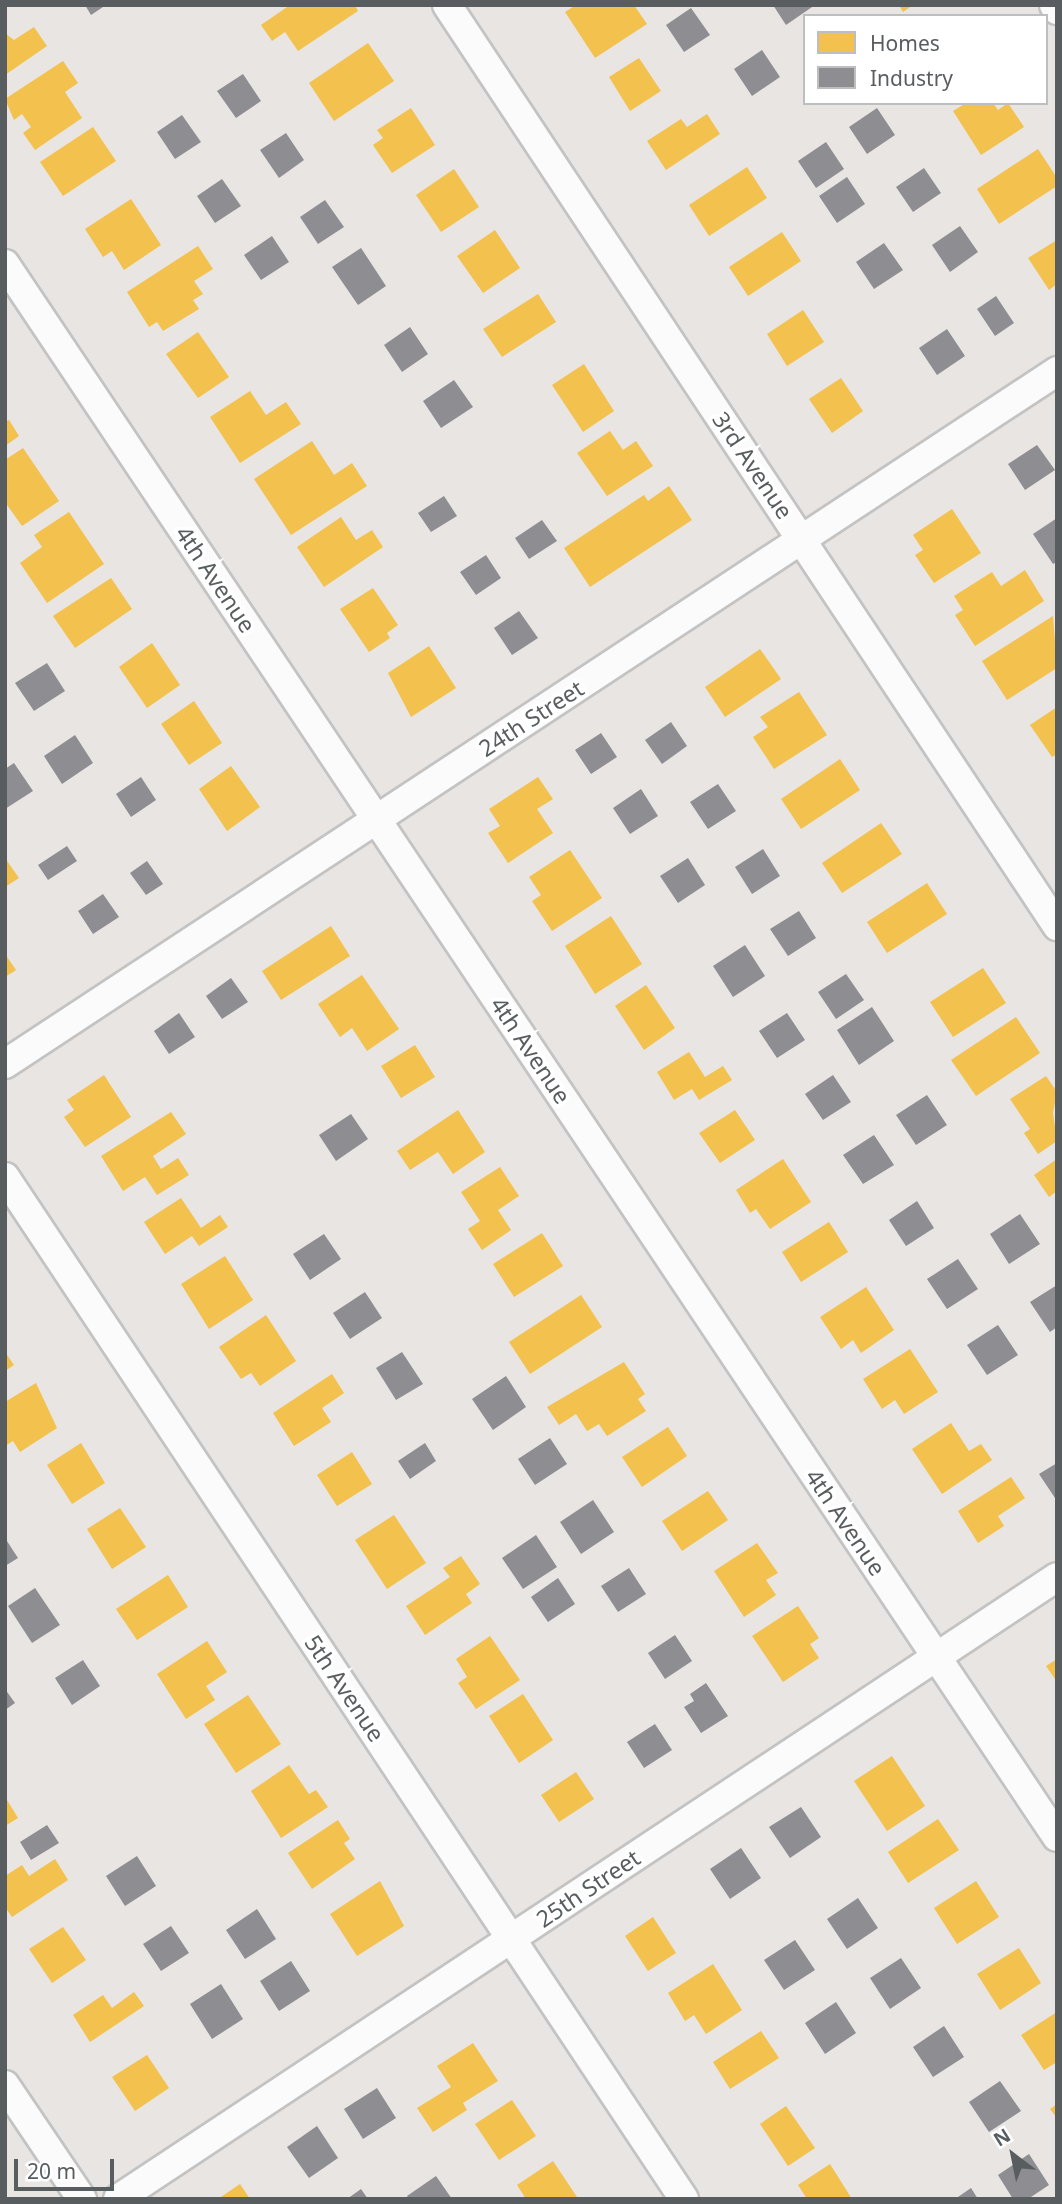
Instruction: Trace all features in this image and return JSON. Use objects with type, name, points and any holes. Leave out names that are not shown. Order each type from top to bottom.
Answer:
[{"type":"street","name":"3rd Avenue","points":[[447,5],[1057,926]]},
{"type":"street","points":[[1054,5],[1057,10]]},
{"type":"street","name":"4th Avenue","points":[[5,264],[1057,1837]]},
{"type":"street","name":"24th Street","points":[[5,1064],[1057,371]]},
{"type":"street","name":"5th Avenue","points":[[5,1177],[684,2199]]},
{"type":"street","name":"25th Street","points":[[118,2199],[1057,1577]]},
{"type":"street","points":[[5,2085],[82,2199]]},
{"type":"building: Homes","points":[[290,5],[355,5],[358,11],[298,51],[285,32],[272,41],[261,25]]},
{"type":"building: Homes","points":[[576,5],[634,5],[647,24],[595,58],[565,12]]},
{"type":"building: Homes","points":[[899,5],[913,5],[903,12]]},
{"type":"building: Homes","points":[[34,27],[47,46],[5,75],[5,33],[14,40]]},
{"type":"building: Homes","points":[[368,43],[394,81],[334,121],[309,83]]},
{"type":"building: Homes","points":[[639,58],[661,91],[630,111],[609,77]]},
{"type":"building: Homes","points":[[63,61],[78,83],[65,92],[82,118],[35,150],[23,133],[31,127],[22,114],[14,120],[5,99]]},
{"type":"building: Homes","points":[[963,105],[994,105],[998,110],[1009,105],[1024,127],[981,155],[953,111]]},
{"type":"building: Homes","points":[[411,108],[435,145],[392,173],[373,145],[383,138],[377,130]]},
{"type":"building: Homes","points":[[707,114],[720,134],[666,170],[647,141],[681,119],[687,127]]},
{"type":"building: Homes","points":[[93,127],[116,161],[63,196],[40,162]]},
{"type":"building: Homes","points":[[1038,149],[1057,178],[1057,186],[999,224],[977,189]]},
{"type":"building: Homes","points":[[747,167],[767,198],[709,236],[689,205]]},
{"type":"building: Homes","points":[[454,169],[479,207],[441,232],[416,195]]},
{"type":"building: Homes","points":[[131,199],[161,245],[124,270],[112,251],[103,257],[85,229]]},
{"type":"building: Homes","points":[[495,230],[520,268],[483,293],[457,256]]},
{"type":"building: Homes","points":[[782,232],[801,261],[748,296],[729,267]]},
{"type":"building: Homes","points":[[1057,240],[1057,284],[1049,290],[1028,258]]},
{"type":"building: Homes","points":[[198,246],[213,269],[194,281],[203,294],[193,300],[199,309],[163,331],[157,322],[149,327],[127,292]]},
{"type":"building: Homes","points":[[538,294],[556,322],[502,357],[483,329]]},
{"type":"building: Homes","points":[[803,310],[824,342],[787,366],[767,334]]},
{"type":"building: Homes","points":[[198,332],[229,377],[198,398],[166,354]]},
{"type":"building: Homes","points":[[584,364],[614,411],[583,432],[552,385]]},
{"type":"building: Homes","points":[[841,378],[863,411],[832,433],[809,399]]},
{"type":"building: Homes","points":[[250,391],[266,415],[286,402],[301,424],[240,463],[210,417]]},
{"type":"building: Homes","points":[[9,420],[19,436],[5,446],[5,422]]},
{"type":"building: Homes","points":[[610,431],[623,450],[636,441],[653,466],[607,496],[577,453]]},
{"type":"building: Homes","points":[[312,441],[334,475],[352,463],[367,486],[291,535],[254,479]]},
{"type":"building: Homes","points":[[23,448],[59,501],[22,526],[5,502],[5,460]]},
{"type":"building: Homes","points":[[669,486],[692,520],[590,587],[564,548],[644,495],[648,501]]},
{"type":"building: Homes","points":[[952,509],[981,553],[934,583],[915,555],[923,550],[913,535]]},
{"type":"building: Homes","points":[[69,512],[104,564],[47,603],[20,563],[42,547],[34,535]]},
{"type":"building: Homes","points":[[341,517],[356,540],[372,530],[383,547],[324,587],[297,547]]},
{"type":"building: Homes","points":[[1025,570],[1044,601],[975,646],[955,615],[963,610],[954,596],[992,572],[1001,586]]},
{"type":"building: Homes","points":[[111,578],[132,609],[75,648],[53,616]]},
{"type":"building: Homes","points":[[373,588],[398,625],[387,633],[390,638],[369,652],[340,609]]},
{"type":"building: Homes","points":[[1053,616],[1057,668],[1007,700],[982,661]]},
{"type":"building: Homes","points":[[152,643],[180,685],[147,708],[119,667]]},
{"type":"building: Homes","points":[[429,646],[456,688],[411,717],[388,673]]},
{"type":"building: Homes","points":[[760,649],[781,679],[725,717],[705,687]]},
{"type":"building: Homes","points":[[799,692],[827,735],[774,769],[753,737],[768,727],[760,717]]},
{"type":"building: Homes","points":[[194,701],[222,743],[189,765],[161,724]]},
{"type":"building: Homes","points":[[1057,707],[1057,754],[1052,757],[1030,725]]},
{"type":"building: Homes","points":[[840,759],[860,790],[801,829],[781,799]]},
{"type":"building: Homes","points":[[231,766],[260,807],[227,831],[199,789]]},
{"type":"building: Homes","points":[[538,777],[553,799],[537,809],[553,833],[508,863],[488,833],[500,826],[489,809]]},
{"type":"building: Homes","points":[[881,823],[902,854],[842,893],[822,863]]},
{"type":"building: Homes","points":[[570,850],[602,898],[552,931],[532,901],[541,895],[529,877]]},
{"type":"building: Homes","points":[[5,858],[19,878],[5,887]]},
{"type":"building: Homes","points":[[927,883],[947,914],[887,953],[867,922]]},
{"type":"building: Homes","points":[[611,916],[642,964],[595,994],[565,946]]},
{"type":"building: Homes","points":[[331,926],[350,956],[281,1000],[262,971]]},
{"type":"building: Homes","points":[[5,954],[16,970],[5,977]]},
{"type":"building: Homes","points":[[983,968],[1006,1003],[953,1037],[930,1002]]},
{"type":"building: Homes","points":[[362,975],[399,1029],[367,1051],[352,1028],[340,1037],[318,1004]]},
{"type":"building: Homes","points":[[646,985],[675,1028],[644,1050],[615,1006]]},
{"type":"building: Homes","points":[[1016,1017],[1040,1053],[976,1096],[951,1060]]},
{"type":"building: Homes","points":[[415,1045],[435,1077],[401,1098],[381,1066]]},
{"type":"building: Homes","points":[[689,1052],[705,1077],[723,1066],[732,1080],[699,1100],[692,1089],[674,1100],[657,1072]]},
{"type":"building: Homes","points":[[104,1075],[131,1117],[85,1147],[64,1117],[74,1110],[67,1100]]},
{"type":"building: Homes","points":[[1046,1076],[1057,1092],[1053,1113],[1057,1141],[1038,1154],[1024,1133],[1030,1129],[1010,1099]]},
{"type":"building: Homes","points":[[458,1110],[485,1152],[453,1174],[438,1152],[410,1170],[397,1151]]},
{"type":"building: Homes","points":[[735,1110],[755,1140],[720,1163],[699,1133]]},
{"type":"building: Homes","points":[[171,1112],[186,1134],[153,1156],[161,1169],[178,1158],[189,1175],[157,1195],[145,1177],[123,1191],[101,1156]]},
{"type":"building: Homes","points":[[783,1159],[811,1202],[770,1229],[756,1209],[750,1213],[736,1190]]},
{"type":"building: Homes","points":[[1057,1159],[1057,1191],[1049,1197],[1034,1175]]},
{"type":"building: Homes","points":[[500,1167],[519,1196],[498,1210],[511,1230],[482,1250],[468,1229],[480,1221],[461,1192]]},
{"type":"building: Homes","points":[[181,1198],[201,1228],[220,1215],[228,1227],[199,1246],[192,1236],[165,1254],[144,1222]]},
{"type":"building: Homes","points":[[829,1222],[848,1252],[801,1282],[782,1252]]},
{"type":"building: Homes","points":[[542,1233],[563,1266],[514,1297],[493,1264]]},
{"type":"building: Homes","points":[[225,1256],[253,1300],[209,1329],[181,1284]]},
{"type":"building: Homes","points":[[866,1287],[894,1330],[861,1353],[853,1340],[841,1349],[820,1317]]},
{"type":"building: Homes","points":[[581,1295],[602,1327],[530,1374],[509,1342]]},
{"type":"building: Homes","points":[[266,1315],[296,1361],[260,1386],[251,1373],[241,1379],[219,1347]]},
{"type":"building: Homes","points":[[910,1349],[938,1392],[904,1414],[895,1400],[882,1409],[863,1379]]},
{"type":"building: Homes","points":[[5,1352],[14,1365],[5,1371]]},
{"type":"building: Homes","points":[[624,1362],[645,1394],[638,1399],[646,1411],[607,1436],[599,1424],[587,1431],[576,1414],[559,1425],[547,1407]]},
{"type":"building: Homes","points":[[332,1374],[344,1393],[322,1408],[331,1422],[294,1446],[273,1413]]},
{"type":"building: Homes","points":[[36,1383],[57,1428],[20,1452],[13,1441],[5,1446],[5,1402]]},
{"type":"building: Homes","points":[[951,1423],[969,1451],[981,1444],[992,1460],[942,1494],[912,1449]]},
{"type":"building: Homes","points":[[668,1427],[687,1456],[642,1487],[622,1457]]},
{"type":"building: Homes","points":[[81,1443],[105,1483],[72,1504],[47,1465]]},
{"type":"building: Homes","points":[[352,1452],[372,1484],[337,1506],[317,1475]]},
{"type":"building: Homes","points":[[1011,1477],[1025,1498],[998,1516],[1004,1526],[978,1543],[958,1511]]},
{"type":"building: Homes","points":[[708,1491],[728,1520],[682,1551],[662,1521]]},
{"type":"building: Homes","points":[[120,1508],[146,1547],[112,1569],[87,1529]]},
{"type":"building: Homes","points":[[394,1515],[426,1563],[387,1589],[355,1540]]},
{"type":"building: Homes","points":[[757,1543],[778,1573],[766,1580],[776,1595],[744,1617],[714,1571]]},
{"type":"building: Homes","points":[[461,1556],[480,1584],[466,1594],[472,1603],[425,1635],[406,1606],[450,1577],[443,1568]]},
{"type":"building: Homes","points":[[168,1575],[188,1607],[137,1640],[116,1609]]},
{"type":"building: Homes","points":[[798,1606],[819,1638],[810,1644],[819,1658],[783,1682],[752,1636]]},
{"type":"building: Homes","points":[[490,1636],[520,1680],[476,1709],[458,1683],[467,1677],[456,1659]]},
{"type":"building: Homes","points":[[207,1641],[227,1672],[206,1686],[215,1700],[186,1719],[157,1674]]},
{"type":"building: Homes","points":[[1057,1659],[1057,1682],[1046,1666]]},
{"type":"building: Homes","points":[[523,1694],[553,1740],[519,1763],[489,1716]]},
{"type":"building: Homes","points":[[248,1695],[281,1744],[236,1773],[204,1724]]},
{"type":"building: Homes","points":[[892,1756],[925,1806],[887,1831],[854,1781]]},
{"type":"building: Homes","points":[[289,1765],[309,1794],[316,1790],[328,1807],[281,1838],[251,1791]]},
{"type":"building: Homes","points":[[576,1772],[594,1799],[559,1822],[541,1795]]},
{"type":"building: Homes","points":[[7,1800],[18,1818],[5,1826],[5,1802]]},
{"type":"building: Homes","points":[[938,1819],[959,1850],[908,1883],[888,1852]]},
{"type":"building: Homes","points":[[338,1820],[350,1839],[344,1843],[355,1859],[312,1889],[288,1853]]},
{"type":"building: Homes","points":[[55,1859],[68,1880],[12,1917],[5,1907],[5,1876],[22,1865],[29,1876]]},
{"type":"building: Homes","points":[[380,1881],[404,1926],[357,1956],[330,1914]]},
{"type":"building: Homes","points":[[976,1881],[999,1917],[957,1944],[934,1908]]},
{"type":"building: Homes","points":[[653,1917],[676,1953],[648,1971],[625,1936]]},
{"type":"building: Homes","points":[[63,1927],[86,1960],[52,1983],[29,1949]]},
{"type":"building: Homes","points":[[1019,1948],[1041,1983],[1000,2010],[977,1974]]},
{"type":"building: Homes","points":[[713,1964],[742,2010],[706,2034],[694,2015],[685,2021],[668,1993]]},
{"type":"building: Homes","points":[[134,1992],[144,2006],[90,2042],[73,2015],[103,1995],[112,2008]]},
{"type":"building: Homes","points":[[1057,2012],[1057,2062],[1044,2070],[1021,2035]]},
{"type":"building: Homes","points":[[761,2031],[779,2058],[730,2089],[713,2062]]},
{"type":"building: Homes","points":[[473,2043],[498,2081],[463,2103],[467,2110],[433,2132],[417,2108],[451,2087],[437,2066]]},
{"type":"building: Homes","points":[[147,2055],[169,2088],[135,2111],[112,2077]]},
{"type":"building: Homes","points":[[512,2100],[536,2136],[499,2160],[475,2124]]},
{"type":"building: Homes","points":[[1057,2104],[1057,2118],[1050,2109]]},
{"type":"building: Homes","points":[[786,2106],[815,2148],[788,2166],[760,2124]]},
{"type":"building: Homes","points":[[553,2161],[577,2197],[526,2199],[517,2185]]},
{"type":"building: Homes","points":[[830,2164],[852,2199],[807,2199],[798,2185]]},
{"type":"building: Homes","points":[[240,2184],[250,2199],[218,2199]]},
{"type":"building: Industry","points":[[85,5],[106,5],[91,15]]},
{"type":"building: Industry","points":[[773,5],[815,5],[786,25]]},
{"type":"building: Industry","points":[[691,8],[710,35],[684,52],[666,25]]},
{"type":"building: Industry","points":[[762,50],[780,77],[752,96],[734,69]]},
{"type":"building: Industry","points":[[243,74],[261,101],[236,118],[217,91]]},
{"type":"building: Industry","points":[[877,108],[895,135],[867,154],[849,127]]},
{"type":"building: Industry","points":[[182,115],[201,142],[175,159],[157,132]]},
{"type":"building: Industry","points":[[286,133],[304,160],[279,178],[260,150]]},
{"type":"building: Industry","points":[[826,142],[844,169],[816,188],[798,161]]},
{"type":"building: Industry","points":[[924,168],[941,193],[913,212],[896,187]]},
{"type":"building: Industry","points":[[847,177],[865,204],[837,223],[819,196]]},
{"type":"building: Industry","points":[[222,179],[241,206],[215,223],[197,196]]},
{"type":"building: Industry","points":[[325,200],[344,227],[318,244],[300,217]]},
{"type":"building: Industry","points":[[960,226],[978,252],[950,272],[932,245]]},
{"type":"building: Industry","points":[[272,236],[289,262],[261,280],[244,255]]},
{"type":"building: Industry","points":[[884,243],[903,270],[874,289],[856,262]]},
{"type":"building: Industry","points":[[361,248],[386,286],[358,305],[332,267]]},
{"type":"building: Industry","points":[[996,296],[1014,323],[995,336],[977,309]]},
{"type":"building: Industry","points":[[410,327],[428,354],[402,372],[384,345]]},
{"type":"building: Industry","points":[[947,329],[965,356],[937,375],[919,348]]},
{"type":"building: Industry","points":[[454,380],[473,407],[441,428],[423,401]]},
{"type":"building: Industry","points":[[1037,445],[1055,470],[1025,490],[1008,464]]},
{"type":"building: Industry","points":[[444,496],[457,516],[431,532],[418,513]]},
{"type":"building: Industry","points":[[1057,518],[1057,562],[1053,564],[1033,534]]},
{"type":"building: Industry","points":[[542,520],[557,541],[529,559],[515,538]]},
{"type":"building: Industry","points":[[486,555],[501,578],[476,595],[460,572]]},
{"type":"building: Industry","points":[[519,611],[538,638],[512,655],[494,628]]},
{"type":"building: Industry","points":[[47,663],[65,691],[34,711],[15,683]]},
{"type":"building: Industry","points":[[671,722],[687,746],[662,764],[645,740]]},
{"type":"building: Industry","points":[[601,733],[617,757],[591,774],[575,750]]},
{"type":"building: Industry","points":[[75,735],[93,763],[62,784],[44,756]]},
{"type":"building: Industry","points":[[14,763],[33,791],[5,809],[5,769]]},
{"type":"building: Industry","points":[[141,777],[156,800],[131,817],[116,794]]},
{"type":"building: Industry","points":[[718,784],[736,811],[708,829],[690,802]]},
{"type":"building: Industry","points":[[641,789],[658,816],[630,834],[613,808]]},
{"type":"building: Industry","points":[[67,846],[77,861],[48,880],[38,865]]},
{"type":"building: Industry","points":[[763,849],[780,876],[752,894],[735,867]]},
{"type":"building: Industry","points":[[688,858],[705,885],[678,903],[660,876]]},
{"type":"building: Industry","points":[[147,861],[163,884],[146,895],[130,873]]},
{"type":"building: Industry","points":[[103,894],[119,917],[93,934],[78,911]]},
{"type":"building: Industry","points":[[799,911],[816,938],[788,956],[770,929]]},
{"type":"building: Industry","points":[[745,945],[765,976],[733,997],[713,966]]},
{"type":"building: Industry","points":[[846,974],[864,1000],[836,1019],[818,992]]},
{"type":"building: Industry","points":[[231,978],[248,1002],[222,1019],[206,996]]},
{"type":"building: Industry","points":[[872,1007],[894,1041],[859,1065],[837,1030]]},
{"type":"building: Industry","points":[[179,1013],[195,1037],[169,1054],[154,1031]]},
{"type":"building: Industry","points":[[787,1013],[805,1040],[777,1058],[759,1031]]},
{"type":"building: Industry","points":[[833,1075],[851,1102],[823,1120],[805,1094]]},
{"type":"building: Industry","points":[[927,1095],[947,1125],[916,1145],[896,1115]]},
{"type":"building: Industry","points":[[351,1114],[368,1139],[336,1161],[319,1135]]},
{"type":"building: Industry","points":[[874,1135],[894,1165],[863,1184],[843,1155]]},
{"type":"building: Industry","points":[[917,1201],[934,1228],[906,1246],[889,1220]]},
{"type":"building: Industry","points":[[1020,1214],[1040,1244],[1009,1264],[990,1234]]},
{"type":"building: Industry","points":[[324,1234],[341,1259],[310,1280],[293,1254]]},
{"type":"building: Industry","points":[[958,1259],[978,1289],[947,1309],[927,1279]]},
{"type":"building: Industry","points":[[1057,1285],[1057,1327],[1050,1332],[1030,1302]]},
{"type":"building: Industry","points":[[365,1292],[382,1318],[350,1339],[333,1313]]},
{"type":"building: Industry","points":[[998,1325],[1018,1355],[987,1375],[967,1345]]},
{"type":"building: Industry","points":[[402,1352],[423,1384],[396,1400],[376,1368]]},
{"type":"building: Industry","points":[[506,1376],[526,1407],[493,1430],[472,1399]]},
{"type":"building: Industry","points":[[550,1438],[567,1464],[535,1485],[518,1459]]},
{"type":"building: Industry","points":[[425,1443],[436,1461],[410,1479],[398,1461]]},
{"type":"building: Industry","points":[[1057,1463],[1057,1501],[1039,1474]]},
{"type":"building: Industry","points":[[593,1500],[614,1532],[581,1554],[560,1522]]},
{"type":"building: Industry","points":[[536,1535],[557,1567],[523,1589],[502,1558]]},
{"type":"building: Industry","points":[[5,1538],[18,1558],[5,1566]]},
{"type":"building: Industry","points":[[629,1568],[646,1594],[618,1612],[601,1586]]},
{"type":"building: Industry","points":[[558,1578],[575,1604],[548,1622],[531,1597]]},
{"type":"building: Industry","points":[[35,1588],[60,1625],[32,1643],[8,1606]]},
{"type":"building: Industry","points":[[675,1635],[692,1661],[665,1679],[648,1653]]},
{"type":"building: Industry","points":[[83,1660],[100,1686],[72,1705],[55,1678]]},
{"type":"building: Industry","points":[[706,1683],[728,1716],[701,1733],[684,1707],[694,1701],[690,1694]]},
{"type":"building: Industry","points":[[5,1689],[15,1703],[5,1710]]},
{"type":"building: Industry","points":[[655,1724],[672,1750],[644,1768],[627,1742]]},
{"type":"building: Industry","points":[[801,1807],[821,1837],[790,1858],[769,1827]]},
{"type":"building: Industry","points":[[47,1825],[59,1843],[31,1860],[20,1842]]},
{"type":"building: Industry","points":[[741,1848],[761,1878],[730,1899],[710,1869]]},
{"type":"building: Industry","points":[[137,1856],[156,1886],[125,1906],[106,1876]]},
{"type":"building: Industry","points":[[858,1898],[878,1928],[847,1949],[827,1919]]},
{"type":"building: Industry","points":[[257,1909],[276,1939],[245,1959],[226,1930]]},
{"type":"building: Industry","points":[[171,1926],[189,1953],[161,1971],[143,1944]]},
{"type":"building: Industry","points":[[795,1940],[815,1970],[784,1990],[764,1960]]},
{"type":"building: Industry","points":[[901,1958],[921,1988],[890,2009],[870,1978]]},
{"type":"building: Industry","points":[[291,1961],[310,1991],[279,2011],[260,1981]]},
{"type":"building: Industry","points":[[221,1984],[243,2019],[212,2039],[190,2004]]},
{"type":"building: Industry","points":[[836,2002],[856,2033],[825,2054],[805,2023]]},
{"type":"building: Industry","points":[[944,2026],[964,2057],[933,2077],[913,2047]]},
{"type":"building: Industry","points":[[1000,2081],[1021,2111],[989,2132],[969,2102]]},
{"type":"building: Industry","points":[[377,2088],[396,2118],[363,2139],[344,2109]]},
{"type":"building: Industry","points":[[317,2126],[338,2158],[309,2178],[287,2147]]},
{"type":"building: Industry","points":[[1029,2154],[1049,2185],[1028,2199],[1013,2199],[998,2175]]},
{"type":"building: Industry","points":[[436,2176],[452,2199],[409,2199],[407,2196]]},
{"type":"building: Industry","points":[[971,2188],[978,2199],[955,2199]]},
{"type":"building: Industry","points":[[361,2189],[368,2199],[347,2199]]}]
